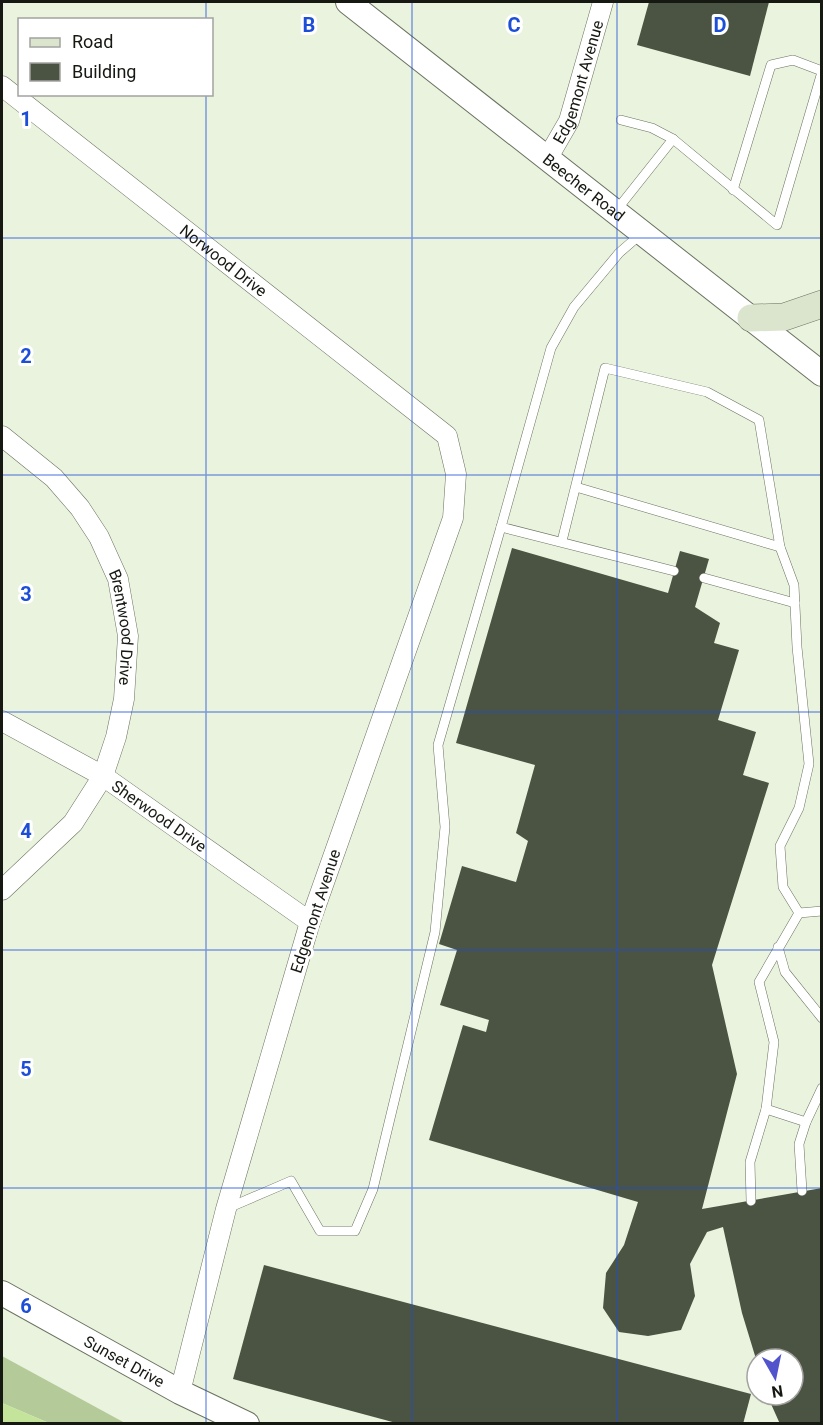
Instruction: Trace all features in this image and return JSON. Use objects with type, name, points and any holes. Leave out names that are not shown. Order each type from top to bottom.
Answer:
[{"type":"main road","points":[[751,318],[784,317],[822,304]]},
{"type":"street","name":"Beecher Road","points":[[348,2],[822,374]]},
{"type":"street","name":"Edgemont Avenue","points":[[547,159],[569,121],[603,2]]},
{"type":"street","name":"Norwood Drive","points":[[2,86],[447,436]]},
{"type":"street","name":"Brentwood Drive","points":[[2,436],[54,478],[80,508],[99,537],[118,579],[128,636],[124,699],[116,737],[103,776],[74,823],[2,890]]},
{"type":"street","name":"Edgemont Avenue","points":[[180,1392],[226,1209],[309,922],[453,518],[456,474],[447,436]]},
{"type":"street","name":"Sherwood Drive","points":[[2,721],[103,776],[309,922]]},
{"type":"street","name":"Sunset Drive","points":[[2,1293],[180,1392],[247,1424]]},
{"type":"lane","points":[[621,120],[652,128],[673,139],[733,190],[777,225],[822,71],[793,60],[771,65],[733,190]]},
{"type":"lane","points":[[615,212],[673,139]]},
{"type":"lane","points":[[226,1209],[291,1181],[320,1231],[355,1231],[373,1189],[435,932],[445,827],[438,745],[551,348],[574,307],[619,253],[642,233]]},
{"type":"lane","points":[[562,542],[605,368],[707,392],[759,420],[780,548],[794,585],[809,764],[799,808],[780,846],[783,887],[799,913]]},
{"type":"lane","points":[[576,487],[780,548]]},
{"type":"lane","points":[[501,527],[674,571]]},
{"type":"lane","points":[[704,579],[795,603]]},
{"type":"lane","points":[[799,913],[822,911]]},
{"type":"lane","points":[[751,1201],[750,1162],[766,1109],[774,1041],[759,982],[799,913]]},
{"type":"lane","points":[[778,947],[785,972],[822,1018]]},
{"type":"lane","points":[[802,1191],[799,1144],[806,1122],[822,1088]]},
{"type":"lane","points":[[766,1109],[806,1122]]},
{"type":"shaded area","points":[[2,1356],[125,1423],[49,1423],[2,1403]]},
{"type":"shaded area","points":[[2,1403],[44,1421],[49,1423],[2,1423]]},
{"type":"building","points":[[649,2],[769,2],[750,76],[637,45]]},
{"type":"building","points":[[512,548],[668,593],[680,551],[709,559],[695,607],[720,623],[714,643],[739,650],[718,720],[756,732],[743,775],[769,783],[712,965],[737,1074],[702,1209],[822,1188],[822,1424],[780,1424],[772,1407],[805,1407],[805,1347],[752,1347],[742,1313],[723,1227],[707,1232],[690,1264],[695,1296],[681,1330],[648,1336],[619,1332],[603,1308],[606,1273],[624,1245],[638,1202],[429,1140],[463,1025],[486,1032],[489,1020],[440,1005],[457,950],[439,944],[462,866],[516,882],[528,841],[516,833],[535,765],[456,743]]},
{"type":"building","points":[[264,1265],[745,1392],[745,1407],[748,1407],[743,1424],[400,1424],[233,1379]]}]
